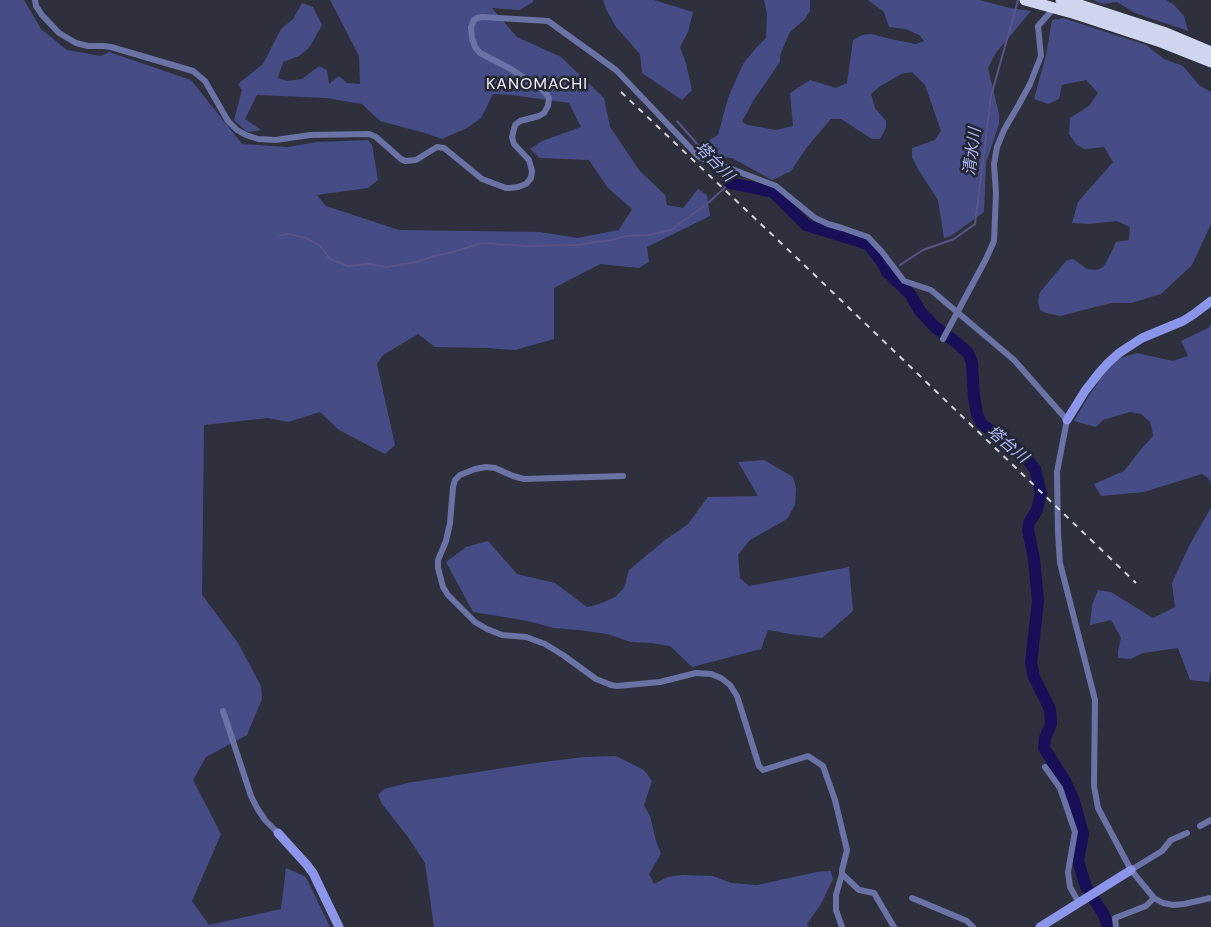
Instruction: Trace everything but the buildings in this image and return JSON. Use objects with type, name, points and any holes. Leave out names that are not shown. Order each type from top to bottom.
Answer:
[{"type":"highway","points":[[1025,0],[1076,9],[1166,33],[1211,52]]},
{"type":"highway","points":[[1061,0],[1076,9],[1211,62]]},
{"type":"street","points":[[34,0],[42,15],[59,33],[76,43],[88,46],[110,47],[193,71],[205,81],[228,121],[237,130],[246,135],[276,140],[310,135],[369,134],[376,137],[406,162],[416,160],[437,148],[444,148],[482,179],[506,188],[526,184],[532,171],[528,160],[514,144],[512,137],[515,125],[520,121],[544,113],[548,106],[549,98],[542,89],[510,68],[480,53],[475,47],[471,27],[474,20],[482,16],[548,21],[616,70],[698,156],[776,186],[815,218],[868,237],[904,281],[931,290],[1014,360],[1066,420]]},
{"type":"street","points":[[943,339],[994,241],[996,193],[994,164],[997,147],[1004,130],[1030,84],[1042,56],[1038,26],[1061,0]]},
{"type":"street","points":[[1211,301],[1183,321],[1142,338],[1108,362],[1066,420],[1057,472],[1060,562],[1095,700],[1094,786],[1098,808],[1131,870],[1154,898],[1163,903],[1173,905],[1211,898]]},
{"type":"street","points":[[623,476],[524,478],[513,476],[495,468],[486,467],[475,468],[460,475],[452,487],[450,523],[446,541],[438,560],[443,587],[448,595],[475,622],[502,635],[526,638],[545,644],[563,654],[603,683],[617,686],[660,682],[696,673],[711,674],[721,678],[730,685],[737,696],[759,766],[763,770],[808,756],[823,766],[836,800],[847,850],[836,895],[836,910],[842,927]]},
{"type":"street","points":[[224,711],[251,796],[261,814],[308,865],[339,927]]},
{"type":"street","points":[[1046,767],[1060,788],[1075,832],[1068,872],[1070,887],[1082,902]]},
{"type":"street","points":[[1200,826],[1211,820]]},
{"type":"street","points":[[1040,927],[1162,851],[1171,840],[1187,833]]},
{"type":"street","points":[[842,874],[859,890],[874,892],[894,927]]},
{"type":"street","points":[[912,898],[967,920],[973,927]]},
{"type":"street","points":[[1116,927],[1115,918],[1146,906],[1154,898]]},
{"type":"shaded area","points":[[0,0],[24,0],[41,29],[67,50],[101,56],[109,52],[191,80],[242,144],[288,147],[317,142],[368,140],[372,145],[378,180],[368,188],[317,195],[326,206],[399,230],[540,232],[577,238],[619,230],[632,209],[608,188],[589,160],[540,158],[530,149],[542,141],[581,127],[569,103],[493,94],[481,118],[467,128],[442,139],[380,121],[362,104],[327,98],[257,95],[245,119],[261,130],[247,132],[234,120],[242,90],[238,84],[263,64],[281,29],[293,19],[302,3],[313,7],[322,25],[309,48],[299,56],[283,62],[278,78],[287,81],[302,79],[319,66],[327,70],[329,84],[339,76],[347,83],[360,84],[359,56],[330,0],[533,0],[533,2],[520,10],[492,8],[517,37],[561,57],[604,98],[610,127],[639,170],[665,195],[667,205],[683,208],[698,189],[707,195],[710,216],[647,247],[649,262],[639,268],[600,264],[554,288],[554,339],[515,350],[435,347],[418,334],[383,355],[377,364],[395,445],[385,454],[339,430],[320,412],[288,422],[268,418],[204,425],[202,595],[238,643],[261,686],[262,699],[247,735],[206,757],[193,780],[221,834],[192,901],[209,925],[281,909],[286,868],[306,877],[330,927],[0,927]]},
{"type":"shaded area","points":[[603,0],[654,0],[693,12],[688,32],[680,47],[692,90],[682,100],[642,73],[640,54],[616,27]]},
{"type":"shaded area","points":[[764,0],[810,0],[810,11],[805,19],[790,32],[780,55],[780,62],[753,101],[742,122],[748,125],[776,130],[793,126],[790,93],[810,80],[836,88],[847,83],[853,40],[862,35],[871,34],[916,44],[924,41],[919,35],[906,29],[889,27],[884,12],[868,0],[979,0],[1031,11],[995,54],[988,68],[999,114],[999,124],[986,163],[984,212],[951,236],[944,238],[938,200],[912,157],[912,148],[935,140],[941,131],[925,85],[912,72],[901,74],[871,94],[875,108],[886,121],[886,128],[880,139],[872,139],[841,119],[831,119],[807,147],[791,171],[772,180],[732,158],[714,157],[694,145],[704,143],[718,135],[728,98],[743,64],[766,38],[767,14]]},
{"type":"shaded area","points":[[1093,0],[1166,0],[1174,5],[1184,16],[1188,31],[1135,13],[1117,2],[1103,4]]},
{"type":"shaded area","points":[[1063,18],[1146,45],[1164,59],[1183,66],[1199,85],[1211,92],[1211,224],[1192,265],[1161,294],[1131,303],[1111,303],[1060,316],[1040,310],[1038,301],[1040,292],[1067,260],[1073,259],[1087,269],[1097,270],[1103,267],[1116,242],[1129,240],[1130,227],[1117,221],[1089,224],[1072,223],[1078,202],[1113,162],[1104,147],[1085,149],[1077,145],[1069,134],[1070,118],[1089,106],[1098,93],[1086,80],[1062,85],[1059,99],[1048,104],[1034,99],[1046,55],[1052,20]]},
{"type":"shaded area","points":[[1211,324],[1211,484],[1209,479],[1202,474],[1144,492],[1101,496],[1094,484],[1124,471],[1153,436],[1152,429],[1150,422],[1141,414],[1130,412],[1103,420],[1096,427],[1074,421],[1087,399],[1117,359],[1137,353],[1173,361],[1188,356],[1181,341],[1208,328]]},
{"type":"shaded area","points":[[764,460],[793,477],[796,488],[795,505],[787,519],[750,540],[738,555],[740,578],[749,586],[849,567],[853,611],[822,638],[768,630],[761,649],[692,667],[670,646],[631,642],[607,634],[554,628],[523,620],[473,612],[446,562],[466,547],[488,541],[517,574],[555,583],[587,607],[602,603],[615,597],[624,588],[629,570],[665,540],[688,524],[708,497],[758,496],[738,462]]},
{"type":"shaded area","points":[[1211,508],[1211,670],[1209,682],[1190,680],[1178,648],[1143,653],[1131,659],[1118,658],[1121,638],[1111,620],[1090,625],[1092,605],[1098,590],[1111,592],[1153,618],[1175,607],[1172,583],[1190,544]]},
{"type":"shaded area","points":[[616,756],[644,770],[652,781],[644,805],[650,816],[661,854],[649,874],[654,884],[668,877],[682,875],[713,876],[731,883],[757,885],[817,872],[831,871],[833,879],[821,904],[807,924],[809,927],[434,927],[425,863],[408,837],[382,804],[378,795],[384,789],[407,783],[529,764],[583,757]]},
{"type":"waterway","name":"清水川","points":[[900,265],[923,250],[954,239],[975,224],[991,96],[1018,0]]},
{"type":"waterway","name":"塔台川","points":[[677,121],[711,160]]},
{"type":"waterway","points":[[280,235],[289,234],[306,238],[320,246],[330,259],[348,266],[368,264],[387,267],[416,262],[481,243],[525,246],[578,245],[626,236],[648,235],[671,230],[708,203],[730,183],[717,167]]},
{"type":"waterway","name":"塔台川","points":[[730,183],[773,192],[806,225],[868,244],[887,272],[910,294],[920,311],[935,327],[968,353],[972,363],[977,415],[982,424],[1023,454],[1035,469],[1041,493],[1037,510],[1029,523],[1028,530],[1034,559],[1038,601],[1031,663],[1034,677],[1050,709],[1051,724],[1045,738],[1044,748],[1065,781],[1074,801],[1083,834],[1078,861],[1086,887],[1104,915],[1108,927]]},
{"type":"waterway","name":"清水川","points":[[887,272],[891,269]]},
{"type":"railway","points":[[621,92],[1136,583]]},
{"type":"district","name":"KANOMACHI","points":[[537,85]]}]
